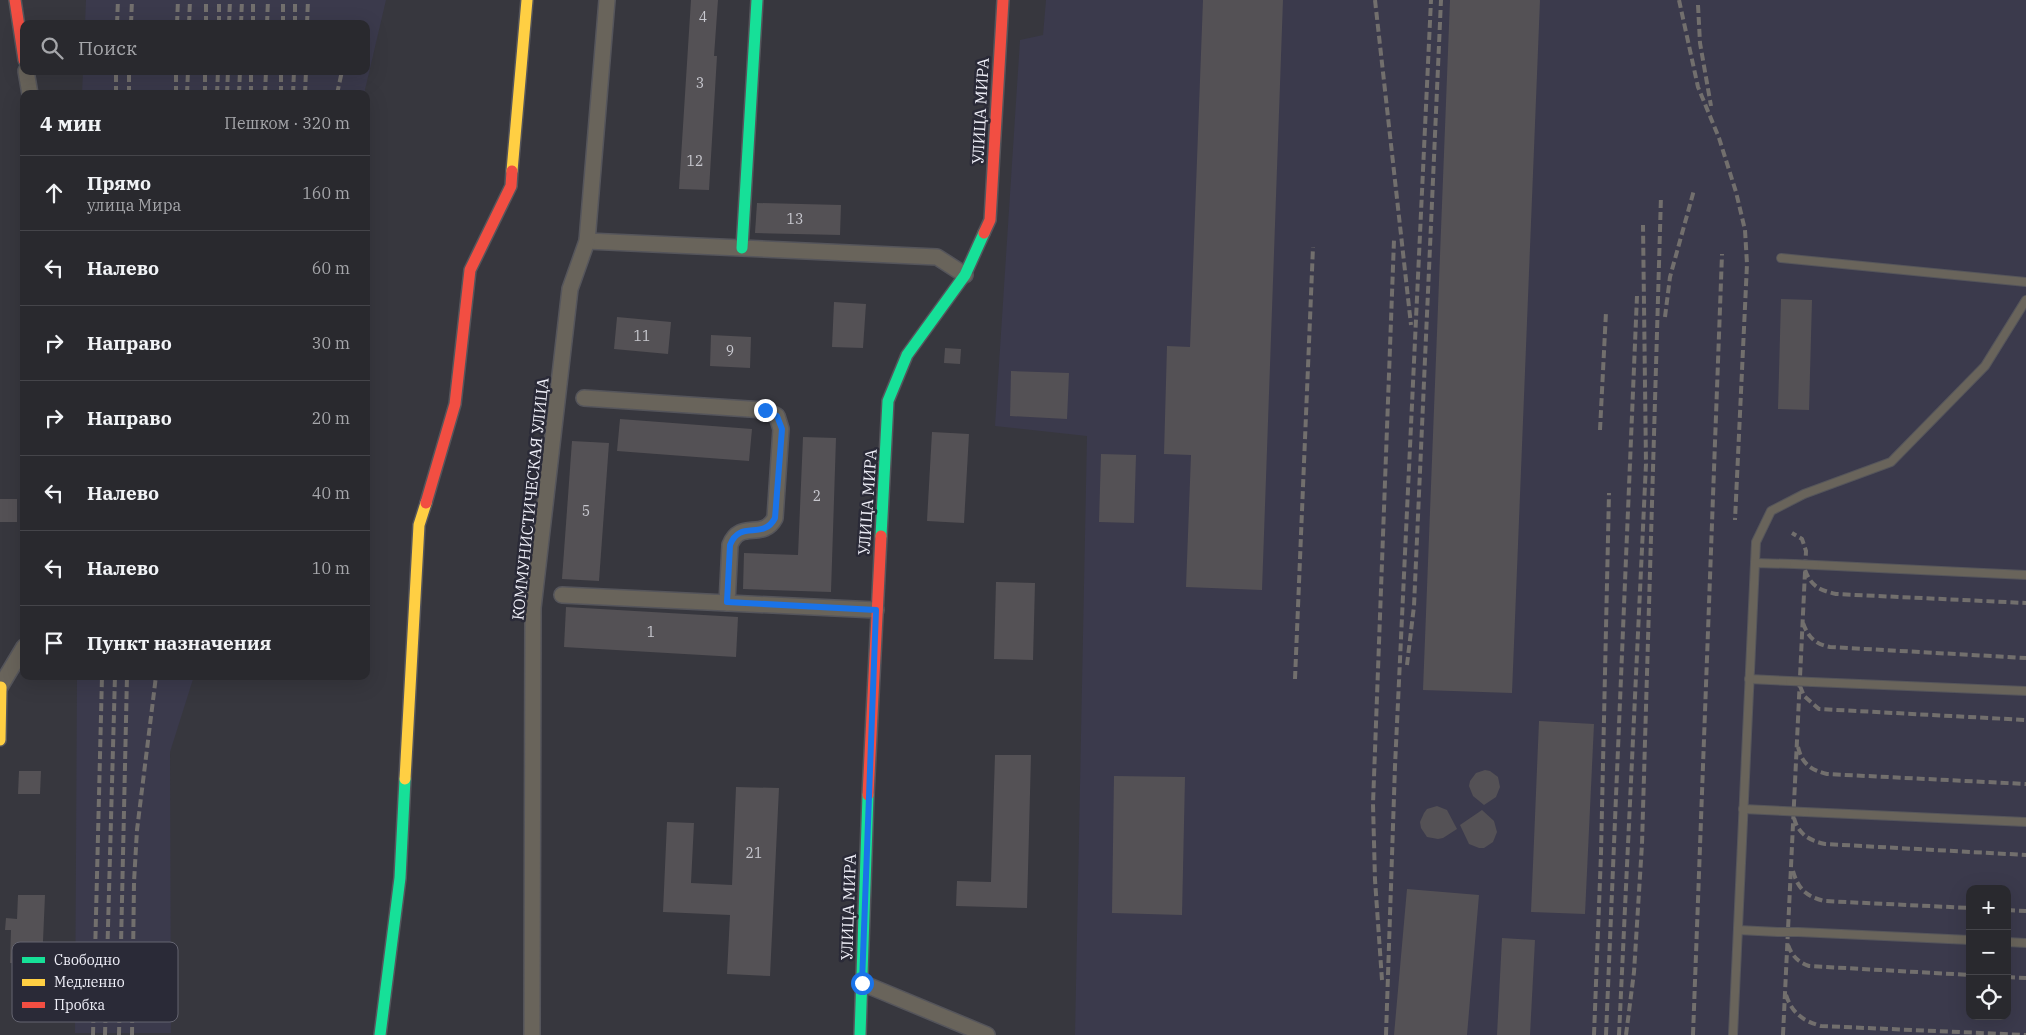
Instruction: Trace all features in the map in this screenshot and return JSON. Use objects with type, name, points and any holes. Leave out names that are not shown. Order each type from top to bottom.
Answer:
[{"type":"street","points":[[15,0],[20,33]]},
{"type":"street","points":[[380,1035],[400,878],[419,525],[455,404],[470,270],[511,186],[527,0]]},
{"type":"street","name":"КОММУНИСТИЧЕСКАЯ УЛИЦА","points":[[532,1035],[533,608],[570,289],[587,241],[607,0]]},
{"type":"street","points":[[742,248],[756,0]]},
{"type":"street","name":"УЛИЦА МИРА","points":[[860,1035],[876,610],[888,401],[907,355],[965,275],[990,220],[1003,0]]},
{"type":"street","points":[[27,75],[29,90]]},
{"type":"street","points":[[587,241],[937,257],[965,275]]},
{"type":"street","points":[[584,398],[765,410],[777,416],[782,429],[775,518],[771,526],[763,530],[741,531],[733,537],[730,545],[727,602]]},
{"type":"street","points":[[562,595],[876,610]]},
{"type":"street","points":[[0,740],[1,687],[20,654]]},
{"type":"street","points":[[862,983],[987,1035]]},
{"type":"lane","points":[[1782,258],[2026,282]]},
{"type":"lane","points":[[1733,1035],[1756,542],[1771,511],[1804,494],[1891,462],[1985,366],[2026,300]]},
{"type":"lane","points":[[1755,563],[2026,575]]},
{"type":"lane","points":[[1749,679],[2026,691]]},
{"type":"lane","points":[[1743,809],[2026,822]]},
{"type":"lane","points":[[1738,930],[1966,940]]},
{"type":"lane","points":[[2011,942],[2026,943]]},
{"type":"shaded area","points":[[86,0],[386,0],[370,68],[370,20],[85,20]]},
{"type":"shaded area","points":[[1046,0],[2026,0],[2026,1035],[1075,1035],[1087,436],[995,426],[1020,40],[1043,35]]},
{"type":"shaded area","points":[[83,75],[368,75],[365,90],[82,90]]},
{"type":"shaded area","points":[[77,680],[193,680],[170,752],[171,942],[76,942]]},
{"type":"shaded area","points":[[75,1022],[171,1022],[171,1033],[75,1033]]},
{"type":"building","points":[[691,0],[718,0],[714,56],[717,56],[709,190],[679,189]]},
{"type":"building","points":[[1203,0],[1283,0],[1262,590],[1186,587],[1191,455],[1164,454],[1167,346],[1190,347]]},
{"type":"building","points":[[1450,0],[1540,0],[1512,693],[1423,690]]},
{"type":"building","points":[[757,203],[841,205],[840,235],[755,233]]},
{"type":"building","points":[[1781,299],[1812,300],[1809,410],[1778,409]]},
{"type":"building","points":[[834,302],[866,304],[863,348],[832,347]]},
{"type":"building","points":[[617,317],[671,322],[668,354],[614,349]]},
{"type":"building","points":[[711,335],[751,337],[750,368],[710,366]]},
{"type":"building","points":[[945,348],[961,349],[960,364],[944,363]]},
{"type":"building","points":[[1011,371],[1069,373],[1067,419],[1010,416]]},
{"type":"building","points":[[620,419],[752,429],[749,461],[617,451]]},
{"type":"building","points":[[932,432],[969,434],[964,523],[927,521]]},
{"type":"building","points":[[803,437],[836,438],[831,592],[743,589],[744,553],[798,555]]},
{"type":"building","points":[[572,441],[609,443],[599,581],[562,579]]},
{"type":"building","points":[[1101,454],[1136,455],[1134,523],[1099,522]]},
{"type":"building","points":[[0,499],[17,499],[17,522],[0,522]]},
{"type":"building","points":[[996,582],[1035,583],[1033,660],[994,659]]},
{"type":"building","points":[[566,607],[738,617],[736,657],[564,647]]},
{"type":"building","points":[[1539,721],[1594,724],[1585,914],[1531,912]]},
{"type":"building","points":[[995,755],[1031,755],[1027,908],[956,906],[957,881],[991,882]]},
{"type":"building","points":[[1485,770],[1498,777],[1500,787],[1496,797],[1484,805],[1473,796],[1469,786],[1476,773]]},
{"type":"building","points":[[19,771],[41,771],[40,794],[18,794]]},
{"type":"building","points":[[1114,776],[1185,777],[1182,915],[1112,913]]},
{"type":"building","points":[[736,787],[779,788],[770,976],[727,974],[730,915],[663,912],[667,822],[694,823],[691,883],[732,885]]},
{"type":"building","points":[[1437,806],[1447,810],[1457,829],[1438,839],[1427,837],[1421,828],[1420,822],[1427,809]]},
{"type":"building","points":[[1482,810],[1494,821],[1497,832],[1493,842],[1484,848],[1479,848],[1469,844],[1460,825]]},
{"type":"building","points":[[1407,889],[1479,895],[1467,1035],[1394,1035]]},
{"type":"building","points":[[18,895],[45,895],[43,942],[12,942],[12,963],[10,963],[11,930],[5,930],[6,918],[17,919]]},
{"type":"building","points":[[1502,938],[1535,940],[1530,1035],[1497,1035]]},
{"type":"railway","points":[[117,20],[118,0]]},
{"type":"railway","points":[[131,20],[132,0]]},
{"type":"railway","points":[[177,20],[178,0]]},
{"type":"railway","points":[[189,20],[190,0]]},
{"type":"railway","points":[[206,0],[206,20]]},
{"type":"railway","points":[[219,0],[219,20]]},
{"type":"railway","points":[[229,20],[230,0]]},
{"type":"railway","points":[[241,20],[242,0]]},
{"type":"railway","points":[[253,0],[253,20]]},
{"type":"railway","points":[[267,20],[268,0]]},
{"type":"railway","points":[[283,0],[283,20]]},
{"type":"railway","points":[[295,0],[295,20]]},
{"type":"railway","points":[[307,20],[308,0]]},
{"type":"railway","points":[[1375,0],[1411,325]]},
{"type":"railway","points":[[1386,1035],[1395,766],[1431,0]]},
{"type":"railway","points":[[1407,665],[1414,606],[1441,0]]},
{"type":"railway","points":[[1679,0],[1698,87],[1719,138],[1736,192],[1745,230],[1747,264],[1735,520]]},
{"type":"railway","points":[[1698,5],[1700,43],[1711,106]]},
{"type":"railway","points":[[116,75],[116,90]]},
{"type":"railway","points":[[129,75],[129,90]]},
{"type":"railway","points":[[176,75],[176,90]]},
{"type":"railway","points":[[187,90],[188,75]]},
{"type":"railway","points":[[205,75],[205,90]]},
{"type":"railway","points":[[217,90],[218,75]]},
{"type":"railway","points":[[227,90],[228,75]]},
{"type":"railway","points":[[239,90],[240,75]]},
{"type":"railway","points":[[251,75],[251,90]]},
{"type":"railway","points":[[265,90],[266,75]]},
{"type":"railway","points":[[281,75],[281,90]]},
{"type":"railway","points":[[293,90],[294,75]]},
{"type":"railway","points":[[305,90],[306,75]]},
{"type":"railway","points":[[338,90],[341,75]]},
{"type":"railway","points":[[1665,317],[1670,277],[1694,190]]},
{"type":"railway","points":[[1626,1035],[1634,972],[1642,844],[1661,196]]},
{"type":"railway","points":[[1619,1035],[1646,464],[1643,225]]},
{"type":"railway","points":[[1382,980],[1375,880],[1373,804],[1394,240]]},
{"type":"railway","points":[[1295,679],[1313,247]]},
{"type":"railway","points":[[1693,1035],[1722,254]]},
{"type":"railway","points":[[1606,1035],[1637,296]]},
{"type":"railway","points":[[1600,430],[1606,312]]},
{"type":"railway","points":[[1594,1035],[1601,854],[1609,493]]},
{"type":"railway","points":[[1783,1035],[1806,551],[1802,539],[1792,533]]},
{"type":"railway","points":[[1805,570],[1813,584],[1825,591],[1836,594],[2026,603]]},
{"type":"railway","points":[[1803,623],[1813,639],[1820,644],[1830,647],[2026,658]]},
{"type":"railway","points":[[95,942],[102,680]]},
{"type":"railway","points":[[108,942],[115,680]]},
{"type":"railway","points":[[121,942],[127,680]]},
{"type":"railway","points":[[133,942],[137,830],[156,680]]},
{"type":"railway","points":[[1800,686],[1804,696],[1819,709],[2026,720]]},
{"type":"railway","points":[[1798,747],[1802,758],[1808,765],[1827,774],[2026,784]]},
{"type":"railway","points":[[1794,818],[1798,828],[1805,836],[1825,844],[2026,855]]},
{"type":"railway","points":[[1793,871],[1797,883],[1804,891],[1812,897],[1824,901],[1966,908]]},
{"type":"railway","points":[[2011,910],[2026,911]]},
{"type":"railway","points":[[1788,945],[1796,958],[1809,966],[1966,975]]},
{"type":"railway","points":[[2011,977],[2026,978]]},
{"type":"railway","points":[[1786,995],[1791,1007],[1799,1015],[1809,1022],[1821,1026],[2026,1035]]},
{"type":"railway","points":[[93,1022],[93,1035]]},
{"type":"railway","points":[[105,1022],[105,1035]]},
{"type":"railway","points":[[119,1022],[119,1035]]},
{"type":"railway","points":[[132,1022],[132,1035]]},
{"type":"traffic: fast","points":[[742,248],[757,0]]},
{"type":"traffic: fast","points":[[881,536],[888,401],[907,355],[965,275],[984,233]]},
{"type":"traffic: fast","points":[[380,1035],[400,878],[405,779]]},
{"type":"traffic: fast","points":[[860,1035],[868,795]]},
{"type":"traffic: slow","points":[[512,171],[527,0]]},
{"type":"traffic: slow","points":[[405,779],[419,525],[426,503]]},
{"type":"traffic: slow","points":[[0,740],[1,687]]},
{"type":"traffic: jam","points":[[15,0],[20,33]]},
{"type":"traffic: jam","points":[[984,233],[990,220],[1003,0]]},
{"type":"traffic: jam","points":[[426,503],[455,404],[470,270],[511,186],[512,171]]},
{"type":"traffic: jam","points":[[868,795],[881,536]]},
{"type":"route","points":[[765,410],[777,416],[782,429],[775,518],[771,526],[763,530],[741,531],[733,537],[730,545],[727,602],[876,610],[862,983]]}]
